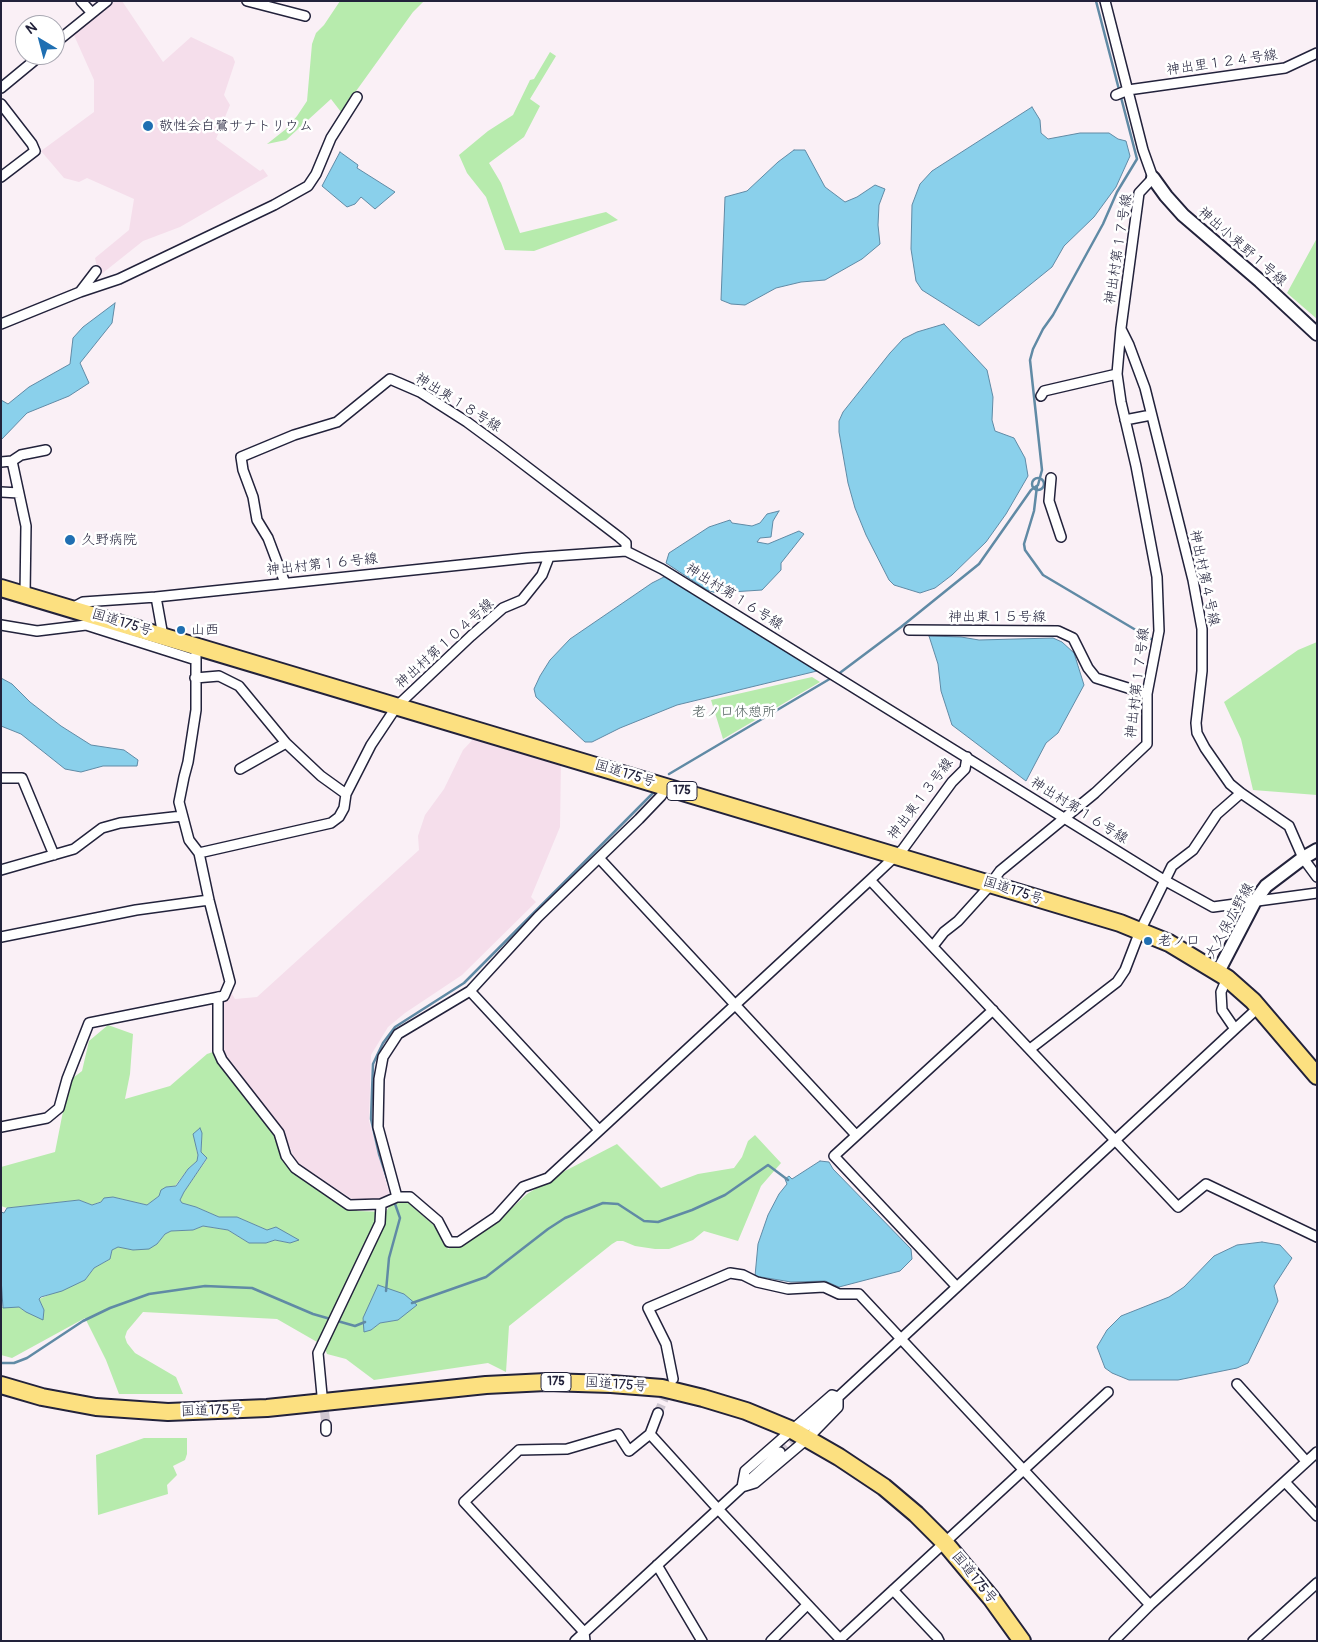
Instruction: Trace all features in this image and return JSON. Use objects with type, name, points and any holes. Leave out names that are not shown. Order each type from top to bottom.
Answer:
[{"type":"highway","name":"国道175号","points":[[1,588],[163,636],[196,653],[397,706],[992,884],[1140,931],[1169,943],[1223,975],[1258,1007],[1317,1076]]},
{"type":"highway","name":"国道175号","points":[[1,1385],[42,1397],[96,1407],[168,1412],[268,1408],[486,1385],[546,1382],[662,1388],[703,1398],[746,1411],[802,1432],[884,1487],[916,1514],[945,1543],[991,1598],[1022,1641]]},
{"type":"street","points":[[81,1],[92,13]]},
{"type":"street","points":[[65,35],[107,1]]},
{"type":"street","points":[[247,1],[305,16]]},
{"type":"street","points":[[1105,1],[1143,150],[1153,178]]},
{"type":"street","name":"神出里１２４号線","points":[[1116,95],[1128,90],[1285,68],[1317,53]]},
{"type":"street","points":[[1,88],[29,65]]},
{"type":"street","points":[[1,324],[80,292],[119,279],[274,205],[308,186],[316,174],[331,138],[357,97]]},
{"type":"street","points":[[1,104],[32,144],[35,151],[1,177]]},
{"type":"street","name":"神出村第１７号線","points":[[933,946],[944,932],[958,921],[992,884],[1000,871],[1095,793],[1148,744],[1148,694],[1159,630],[1157,577],[1117,374],[1121,328],[1139,193],[1153,178]]},
{"type":"street","name":"神出小束野１号線","points":[[1153,178],[1166,196],[1183,214],[1317,334]]},
{"type":"street","points":[[80,292],[96,271]]},
{"type":"street","name":"神出村第４号線","points":[[1121,328],[1145,388],[1193,580],[1202,628],[1202,671],[1196,722],[1197,733],[1230,784],[1289,826],[1303,858],[1317,878]]},
{"type":"street","points":[[1041,396],[1044,392],[1117,374]]},
{"type":"street","name":"神出東１８号線","points":[[285,583],[268,538],[257,520],[253,497],[243,470],[241,457],[294,435],[337,422],[390,379],[420,392],[467,422],[619,537],[626,543],[626,551]]},
{"type":"street","points":[[1125,420],[1151,415]]},
{"type":"street","points":[[1,462],[12,461],[21,455],[46,450]]},
{"type":"street","points":[[12,461],[26,526],[24,595]]},
{"type":"street","points":[[1051,478],[1049,501],[1061,537]]},
{"type":"street","points":[[1,492],[19,493]]},
{"type":"street","name":"神出村第１６号線","points":[[72,608],[83,602],[156,597],[527,558],[549,558],[626,551],[678,578],[1063,818],[1164,880],[1213,907],[1317,893]]},
{"type":"street","name":"神出村第１０４号線","points":[[199,853],[331,823],[339,817],[344,808],[346,794],[371,745],[397,706],[503,608],[522,600],[542,575],[549,558]]},
{"type":"street","points":[[156,597],[163,636]]},
{"type":"street","points":[[1,625],[37,631],[86,626],[196,653],[196,710],[188,762],[179,802],[189,840],[199,853],[230,982],[224,996],[89,1023],[66,1078],[59,1108],[47,1118],[1,1127]]},
{"type":"street","name":"神出東１５号線","points":[[909,630],[1058,631],[1073,638],[1088,668],[1096,678],[1148,694]]},
{"type":"street","points":[[195,678],[219,676],[239,686],[286,743],[321,776],[346,794]]},
{"type":"street","points":[[240,769],[286,743]]},
{"type":"street","name":"神出東１３号線","points":[[397,1197],[410,1197],[438,1221],[449,1242],[459,1242],[496,1217],[523,1188],[548,1178],[903,849],[952,782],[965,769],[967,757]]},
{"type":"street","points":[[1,778],[22,778],[54,855]]},
{"type":"street","points":[[218,997],[218,1051],[222,1060],[279,1133],[286,1156],[295,1168],[349,1204],[381,1204],[397,1197],[378,1127],[383,1057],[398,1034],[470,991],[538,917],[639,820],[667,787]]},
{"type":"street","points":[[1030,1049],[1117,982],[1125,970],[1140,931],[1172,866],[1193,850],[1217,814],[1241,793]]},
{"type":"street","points":[[1,870],[74,849],[102,828],[182,816]]},
{"type":"street","name":"大久保広野線","points":[[1223,975],[1255,901],[1266,886],[1303,858],[1317,850]]},
{"type":"street","points":[[599,858],[856,1135]]},
{"type":"street","points":[[870,880],[1178,1207],[1206,1184],[1317,1237]]},
{"type":"street","points":[[1,936],[136,910],[209,900]]},
{"type":"street","points":[[1223,975],[1221,992],[1222,1010],[1235,1029]]},
{"type":"street","points":[[470,991],[599,1130]]},
{"type":"street","points":[[742,1487],[755,1483],[802,1432],[838,1397],[1258,1007]]},
{"type":"street","points":[[957,1287],[834,1156],[993,1010]]},
{"type":"street","points":[[322,1395],[318,1353],[380,1223],[381,1204]]},
{"type":"street","points":[[673,1379],[666,1344],[648,1308],[730,1273],[743,1275],[757,1282],[788,1289],[824,1286],[839,1294],[859,1294],[1150,1605]]},
{"type":"street","points":[[1237,1384],[1306,1461]]},
{"type":"street","points":[[650,1434],[840,1639],[1108,1392]]},
{"type":"street","points":[[802,1432],[832,1395],[838,1397]]},
{"type":"street","points":[[742,1487],[745,1471],[838,1407],[838,1397]]},
{"type":"street","points":[[585,1636],[464,1502],[519,1450],[567,1449],[618,1434],[629,1451],[650,1434],[658,1413]]},
{"type":"street","points":[[575,1641],[585,1636],[657,1565],[780,1452]]},
{"type":"street","points":[[1114,1641],[1150,1605],[1317,1452]]},
{"type":"street","points":[[1285,1482],[1317,1516]]},
{"type":"street","points":[[657,1565],[702,1641]]},
{"type":"street","points":[[1253,1641],[1317,1583]]},
{"type":"street","points":[[893,1590],[939,1641]]},
{"type":"street","points":[[771,1641],[807,1605]]},
{"type":"shaded area","name":"敬性会白鷺サナトリウム","points":[[115,1],[122,1],[163,62],[191,37],[233,57],[235,62],[224,95],[230,105],[216,139],[260,171],[263,169],[268,176],[180,227],[143,241],[99,276],[95,258],[129,230],[134,199],[87,178],[79,182],[64,178],[41,151],[94,112],[94,80],[73,33]]},
{"type":"shaded area","points":[[477,735],[561,761],[560,827],[531,897],[536,902],[462,975],[405,1013],[388,1027],[371,1055],[369,1121],[390,1196],[382,1199],[352,1199],[296,1162],[283,1131],[224,1052],[222,1001],[232,994],[235,999],[257,997],[419,850],[418,836],[425,815],[444,789],[463,750]]},
{"type":"green space","points":[[340,1],[424,1],[413,12],[341,112],[331,99],[286,140],[267,144],[286,129],[307,101],[312,44],[316,33],[324,25]]},
{"type":"green space","points":[[550,52],[556,56],[530,99],[540,106],[524,137],[489,163],[501,183],[520,233],[606,212],[618,220],[534,251],[505,250],[486,197],[467,173],[459,155],[488,131],[513,115],[530,80],[534,79]]},
{"type":"green space","points":[[1317,238],[1317,319],[1287,293]]},
{"type":"green space","points":[[1317,642],[1317,795],[1253,790],[1241,739],[1224,702],[1298,650]]},
{"type":"green space","name":"老ノ口休憩所","points":[[812,677],[820,682],[723,739],[711,700]]},
{"type":"green space","points":[[108,1025],[133,1034],[130,1074],[125,1099],[170,1086],[207,1054],[213,1052],[274,1135],[283,1160],[294,1171],[358,1211],[386,1212],[391,1203],[406,1201],[437,1228],[448,1249],[500,1219],[527,1194],[563,1172],[617,1144],[661,1188],[698,1174],[734,1168],[742,1157],[748,1141],[755,1135],[781,1163],[761,1186],[738,1241],[704,1231],[693,1240],[669,1249],[635,1246],[623,1241],[617,1241],[612,1244],[509,1326],[506,1372],[488,1363],[374,1380],[346,1359],[327,1354],[324,1346],[277,1319],[143,1312],[127,1331],[125,1337],[127,1343],[135,1353],[176,1377],[183,1394],[119,1394],[106,1360],[85,1318],[12,1358],[1,1355],[1,1307],[19,1307],[26,1312],[44,1310],[39,1299],[85,1280],[94,1268],[110,1259],[112,1250],[118,1246],[133,1250],[157,1244],[165,1234],[171,1231],[193,1230],[203,1226],[228,1230],[249,1243],[266,1243],[275,1240],[290,1243],[267,1230],[237,1217],[219,1217],[182,1203],[180,1200],[184,1192],[207,1159],[201,1152],[202,1133],[196,1149],[197,1161],[175,1186],[166,1187],[159,1196],[147,1205],[113,1197],[92,1205],[79,1200],[7,1208],[1,1206],[1,1167],[55,1152],[69,1081],[82,1071],[89,1041]],"holes":[[[404,1294],[398,1320],[380,1323],[371,1330],[364,1332]]]},
{"type":"green space","points":[[144,1438],[187,1438],[185,1460],[173,1466],[177,1475],[167,1485],[168,1494],[98,1515],[96,1455]]},
{"type":"water","points":[[1032,107],[1040,120],[1041,133],[1048,139],[1080,133],[1109,133],[1118,139],[1126,141],[1130,156],[1116,187],[1094,217],[1064,246],[1052,267],[979,326],[922,290],[916,281],[911,249],[912,205],[920,184],[932,171]]},
{"type":"water","points":[[794,150],[805,150],[825,187],[845,202],[857,197],[875,185],[885,189],[879,205],[878,225],[880,244],[862,259],[825,280],[801,282],[776,288],[745,305],[731,304],[721,300],[725,197],[747,191]]},
{"type":"water","points":[[340,152],[358,165],[357,168],[395,192],[375,209],[361,197],[355,204],[347,207],[322,186]]},
{"type":"water","points":[[115,303],[112,323],[80,363],[89,383],[69,396],[27,413],[1,440],[1,400],[8,404],[29,387],[70,364],[73,338],[83,327]]},
{"type":"water","points":[[944,324],[987,370],[993,397],[992,420],[995,431],[1014,438],[1025,458],[1028,476],[1006,514],[986,542],[952,575],[935,588],[920,593],[894,585],[889,580],[866,535],[855,508],[848,483],[839,432],[839,421],[843,412],[903,339],[917,332]]},
{"type":"water","points":[[779,511],[773,521],[771,537],[760,538],[757,542],[768,544],[799,531],[804,534],[781,563],[781,570],[762,590],[716,593],[707,590],[666,563],[669,553],[709,527],[730,520],[732,523],[752,526],[760,523],[767,514]]},
{"type":"water","points":[[666,576],[817,671],[677,705],[620,728],[592,742],[585,742],[536,697],[534,689],[540,676],[550,660],[570,639],[652,583]]},
{"type":"water","points":[[929,636],[961,637],[979,640],[1053,638],[1062,642],[1074,653],[1084,685],[1058,733],[1046,743],[1026,781],[952,725],[941,691],[938,664]]},
{"type":"water","points":[[1,678],[12,684],[30,702],[61,726],[91,745],[124,750],[138,760],[137,766],[103,766],[81,772],[65,769],[21,734],[1,726]]},
{"type":"water","points":[[200,1128],[202,1133],[201,1152],[207,1158],[184,1192],[180,1200],[182,1203],[219,1217],[237,1217],[267,1230],[276,1227],[299,1240],[290,1243],[275,1240],[266,1243],[249,1243],[228,1230],[203,1226],[193,1230],[171,1231],[149,1249],[133,1250],[118,1247],[112,1250],[110,1259],[94,1268],[85,1280],[62,1291],[41,1297],[39,1299],[44,1310],[43,1320],[19,1307],[3,1308],[1,1212],[4,1213],[7,1208],[79,1200],[92,1205],[101,1202],[104,1198],[113,1197],[147,1205],[159,1196],[161,1190],[166,1187],[176,1186],[188,1169],[197,1161],[198,1155],[193,1134]]},
{"type":"water","points":[[820,1161],[829,1162],[833,1169],[911,1249],[912,1259],[900,1271],[839,1287],[825,1281],[791,1282],[755,1276],[758,1244],[768,1215],[779,1194],[787,1184],[785,1179],[789,1176],[792,1179]]},
{"type":"water","points":[[1262,1242],[1280,1245],[1292,1258],[1274,1286],[1278,1301],[1248,1363],[1237,1368],[1178,1380],[1129,1380],[1105,1368],[1097,1347],[1107,1330],[1121,1316],[1169,1297],[1184,1287],[1214,1256],[1237,1245]]},
{"type":"water","points":[[378,1285],[404,1294],[417,1305],[398,1320],[380,1323],[371,1330],[364,1332],[363,1318]]},
{"type":"waterway","points":[[837,675],[901,627],[979,564],[1031,490],[1038,485],[1042,470],[1030,360],[1033,349],[1103,224],[1117,192],[1137,159],[1096,1]]},
{"type":"waterway","points":[[1038,478],[1044,484],[1038,490],[1032,484],[1038,478]]},
{"type":"waterway","points":[[1037,486],[1034,511],[1024,544],[1025,550],[1043,575],[1151,639]]},
{"type":"waterway","points":[[669,774],[833,677]]},
{"type":"waterway","points":[[388,1181],[379,1154],[371,1119],[373,1064],[383,1043],[395,1027],[464,983],[656,790]]},
{"type":"waterway","points":[[412,1303],[486,1277],[565,1218],[603,1203],[618,1204],[644,1221],[658,1222],[692,1210],[725,1195],[768,1165],[788,1180]]},
{"type":"waterway","points":[[386,1291],[389,1258],[400,1218],[394,1201]]},
{"type":"waterway","points":[[1,1363],[14,1363],[27,1358],[83,1321],[110,1308],[149,1294],[205,1286],[252,1288],[313,1314],[355,1326],[365,1322]]},
{"type":"waterway","points":[[1277,1613],[1317,1577]]},
{"type":"tunnel","points":[[658,1413],[669,1388]]},
{"type":"tunnel","points":[[323,1398],[326,1425]]},
{"type":"tunnel","points":[[780,1452],[800,1433]]},
{"type":"place","name":"敬性会白鷺サナトリウム","points":[[148,126]]},
{"type":"place","name":"久野病院","points":[[70,540]]},
{"type":"place","name":"山西","points":[[181,630]]},
{"type":"place","name":"老ノ口","points":[[1148,941]]}]
